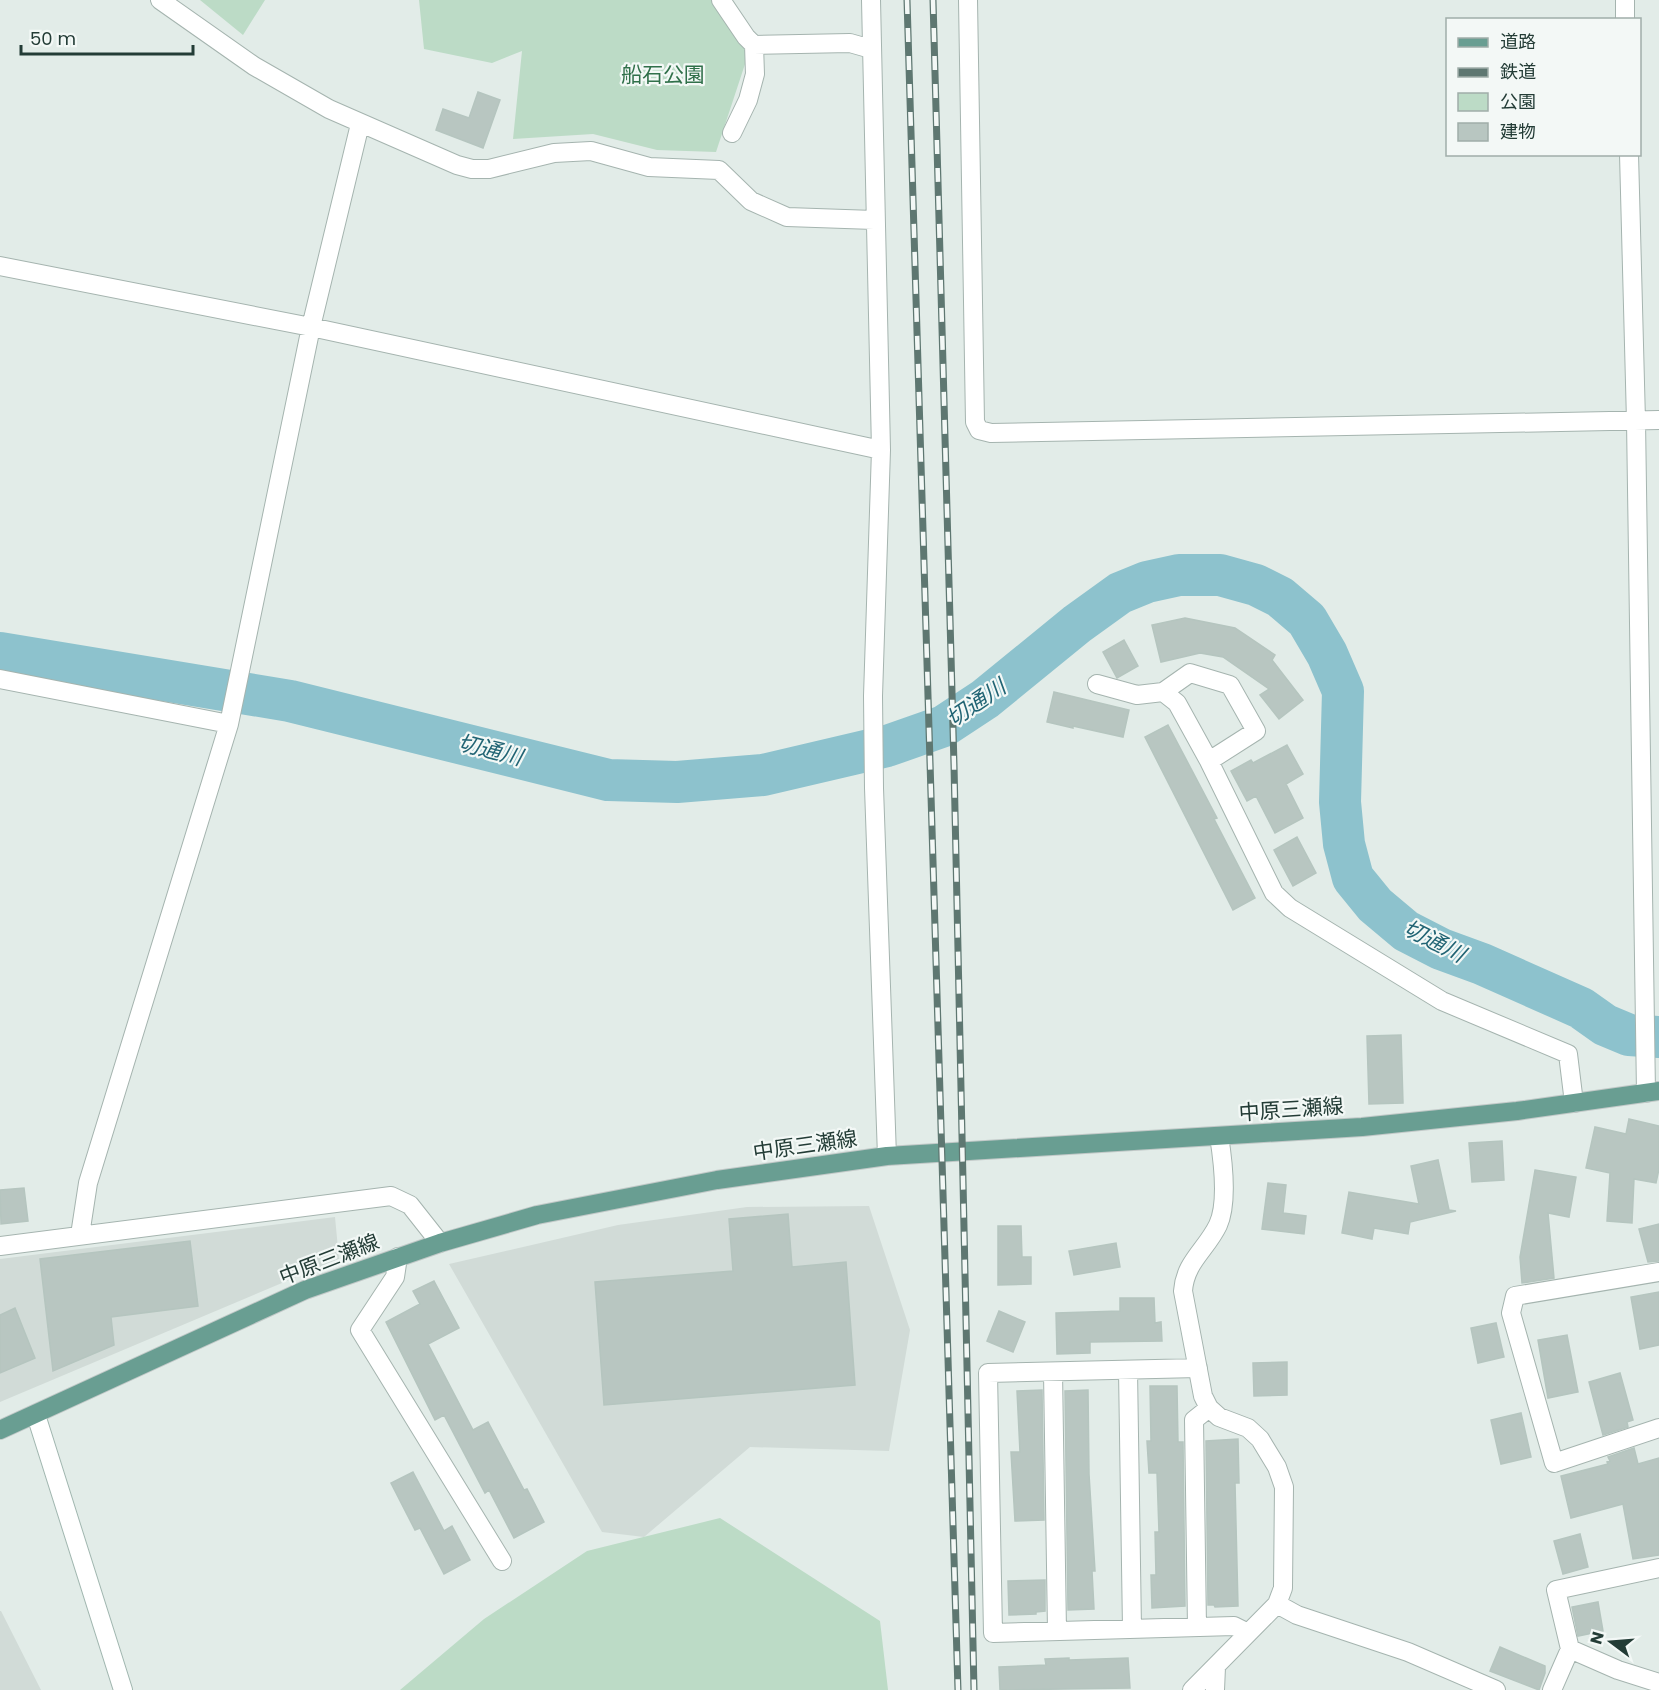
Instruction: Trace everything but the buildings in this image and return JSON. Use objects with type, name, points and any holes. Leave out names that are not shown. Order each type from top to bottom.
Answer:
[{"type":"main road","name":"中原三瀬線","points":[[0,1431],[305,1290],[440,1243],[537,1215],[705,1182],[887,1156],[1362,1127],[1516,1111],[1652,1092]]},
{"type":"street","points":[[160,0],[254,66],[329,109],[457,165],[472,169],[489,169],[554,153],[591,151],[649,167],[719,170],[751,201],[787,217],[874,220]]},
{"type":"street","points":[[721,0],[746,38],[754,45],[850,43],[872,49]]},
{"type":"street","points":[[871,0],[874,220],[881,450],[873,696],[874,788],[887,1156]]},
{"type":"street","points":[[968,0],[975,422],[979,430],[991,433],[1659,420]]},
{"type":"street","points":[[1625,0],[1626,18]]},
{"type":"street","points":[[732,133],[748,100],[755,74],[754,45]]},
{"type":"street","points":[[80,1235],[88,1183],[229,724],[311,327],[360,124]]},
{"type":"street","points":[[1629,156],[1652,987],[1652,1092]]},
{"type":"street","points":[[0,266],[311,327],[881,450]]},
{"type":"street","points":[[1097,684],[1137,695],[1163,692],[1190,673],[1230,685],[1256,731],[1209,761]]},
{"type":"street","points":[[0,679],[229,724]]},
{"type":"street","points":[[1163,692],[1178,703],[1275,893],[1290,908],[1442,1000],[1568,1054],[1574,1103]]},
{"type":"street","points":[[1192,1690],[1277,1604],[1283,1588],[1284,1487],[1277,1467],[1260,1439],[1248,1428],[1219,1417],[1209,1407],[1203,1396],[1183,1291],[1184,1278],[1190,1266],[1217,1227],[1222,1213],[1223,1160],[1220,1136]]},
{"type":"street","points":[[0,1246],[391,1196],[410,1205],[440,1243]]},
{"type":"street","points":[[398,1257],[395,1277],[360,1330],[502,1561]]},
{"type":"street","points":[[1659,1272],[1515,1296],[1511,1313],[1554,1463],[1659,1428]]},
{"type":"street","points":[[1198,1368],[988,1373],[993,1633],[1234,1626],[1248,1633]]},
{"type":"street","points":[[1128,1370],[1132,1629]]},
{"type":"street","points":[[1053,1372],[1057,1631]]},
{"type":"street","points":[[1197,1627],[1194,1420],[1209,1407]]},
{"type":"street","points":[[36,1415],[123,1690]]},
{"type":"street","points":[[1552,1690],[1570,1649],[1556,1590],[1659,1568]]},
{"type":"street","points":[[1277,1604],[1297,1615],[1408,1652],[1471,1685],[1496,1690]]},
{"type":"street","points":[[1570,1649],[1618,1670],[1659,1683]]},
{"type":"street","points":[[1215,1690],[1216,1667]]},
{"type":"shaded area","points":[[869,1206],[910,1330],[889,1451],[750,1447],[644,1537],[602,1532],[449,1264],[618,1225],[747,1207]]},
{"type":"shaded area","points":[[335,1217],[339,1259],[0,1402],[0,1259]]},
{"type":"shaded area","points":[[1,1611],[41,1690],[0,1690]]},
{"type":"green space","points":[[200,0],[265,0],[243,35]]},
{"type":"green space","name":"船石公園","points":[[419,0],[713,0],[749,52],[716,152],[657,150],[593,134],[513,139],[522,51],[492,63],[424,49]]},
{"type":"green space","points":[[720,1518],[880,1621],[888,1690],[400,1690],[484,1619],[587,1551]]},
{"type":"waterway","name":"切通川","points":[[0,653],[290,701],[608,780],[677,782],[763,775],[887,746],[944,726],[985,699],[1077,624],[1120,593],[1147,582],[1179,575],[1220,575],[1256,585],[1280,597],[1307,620],[1327,654],[1343,691],[1340,802],[1344,844],[1353,878],[1375,905],[1406,931],[1441,949],[1482,964],[1581,1008],[1605,1025],[1629,1035],[1659,1037]]},
{"type":"railway","points":[[907,0],[958,1690]]},
{"type":"railway","points":[[933,0],[954,765],[974,1690]]}]
